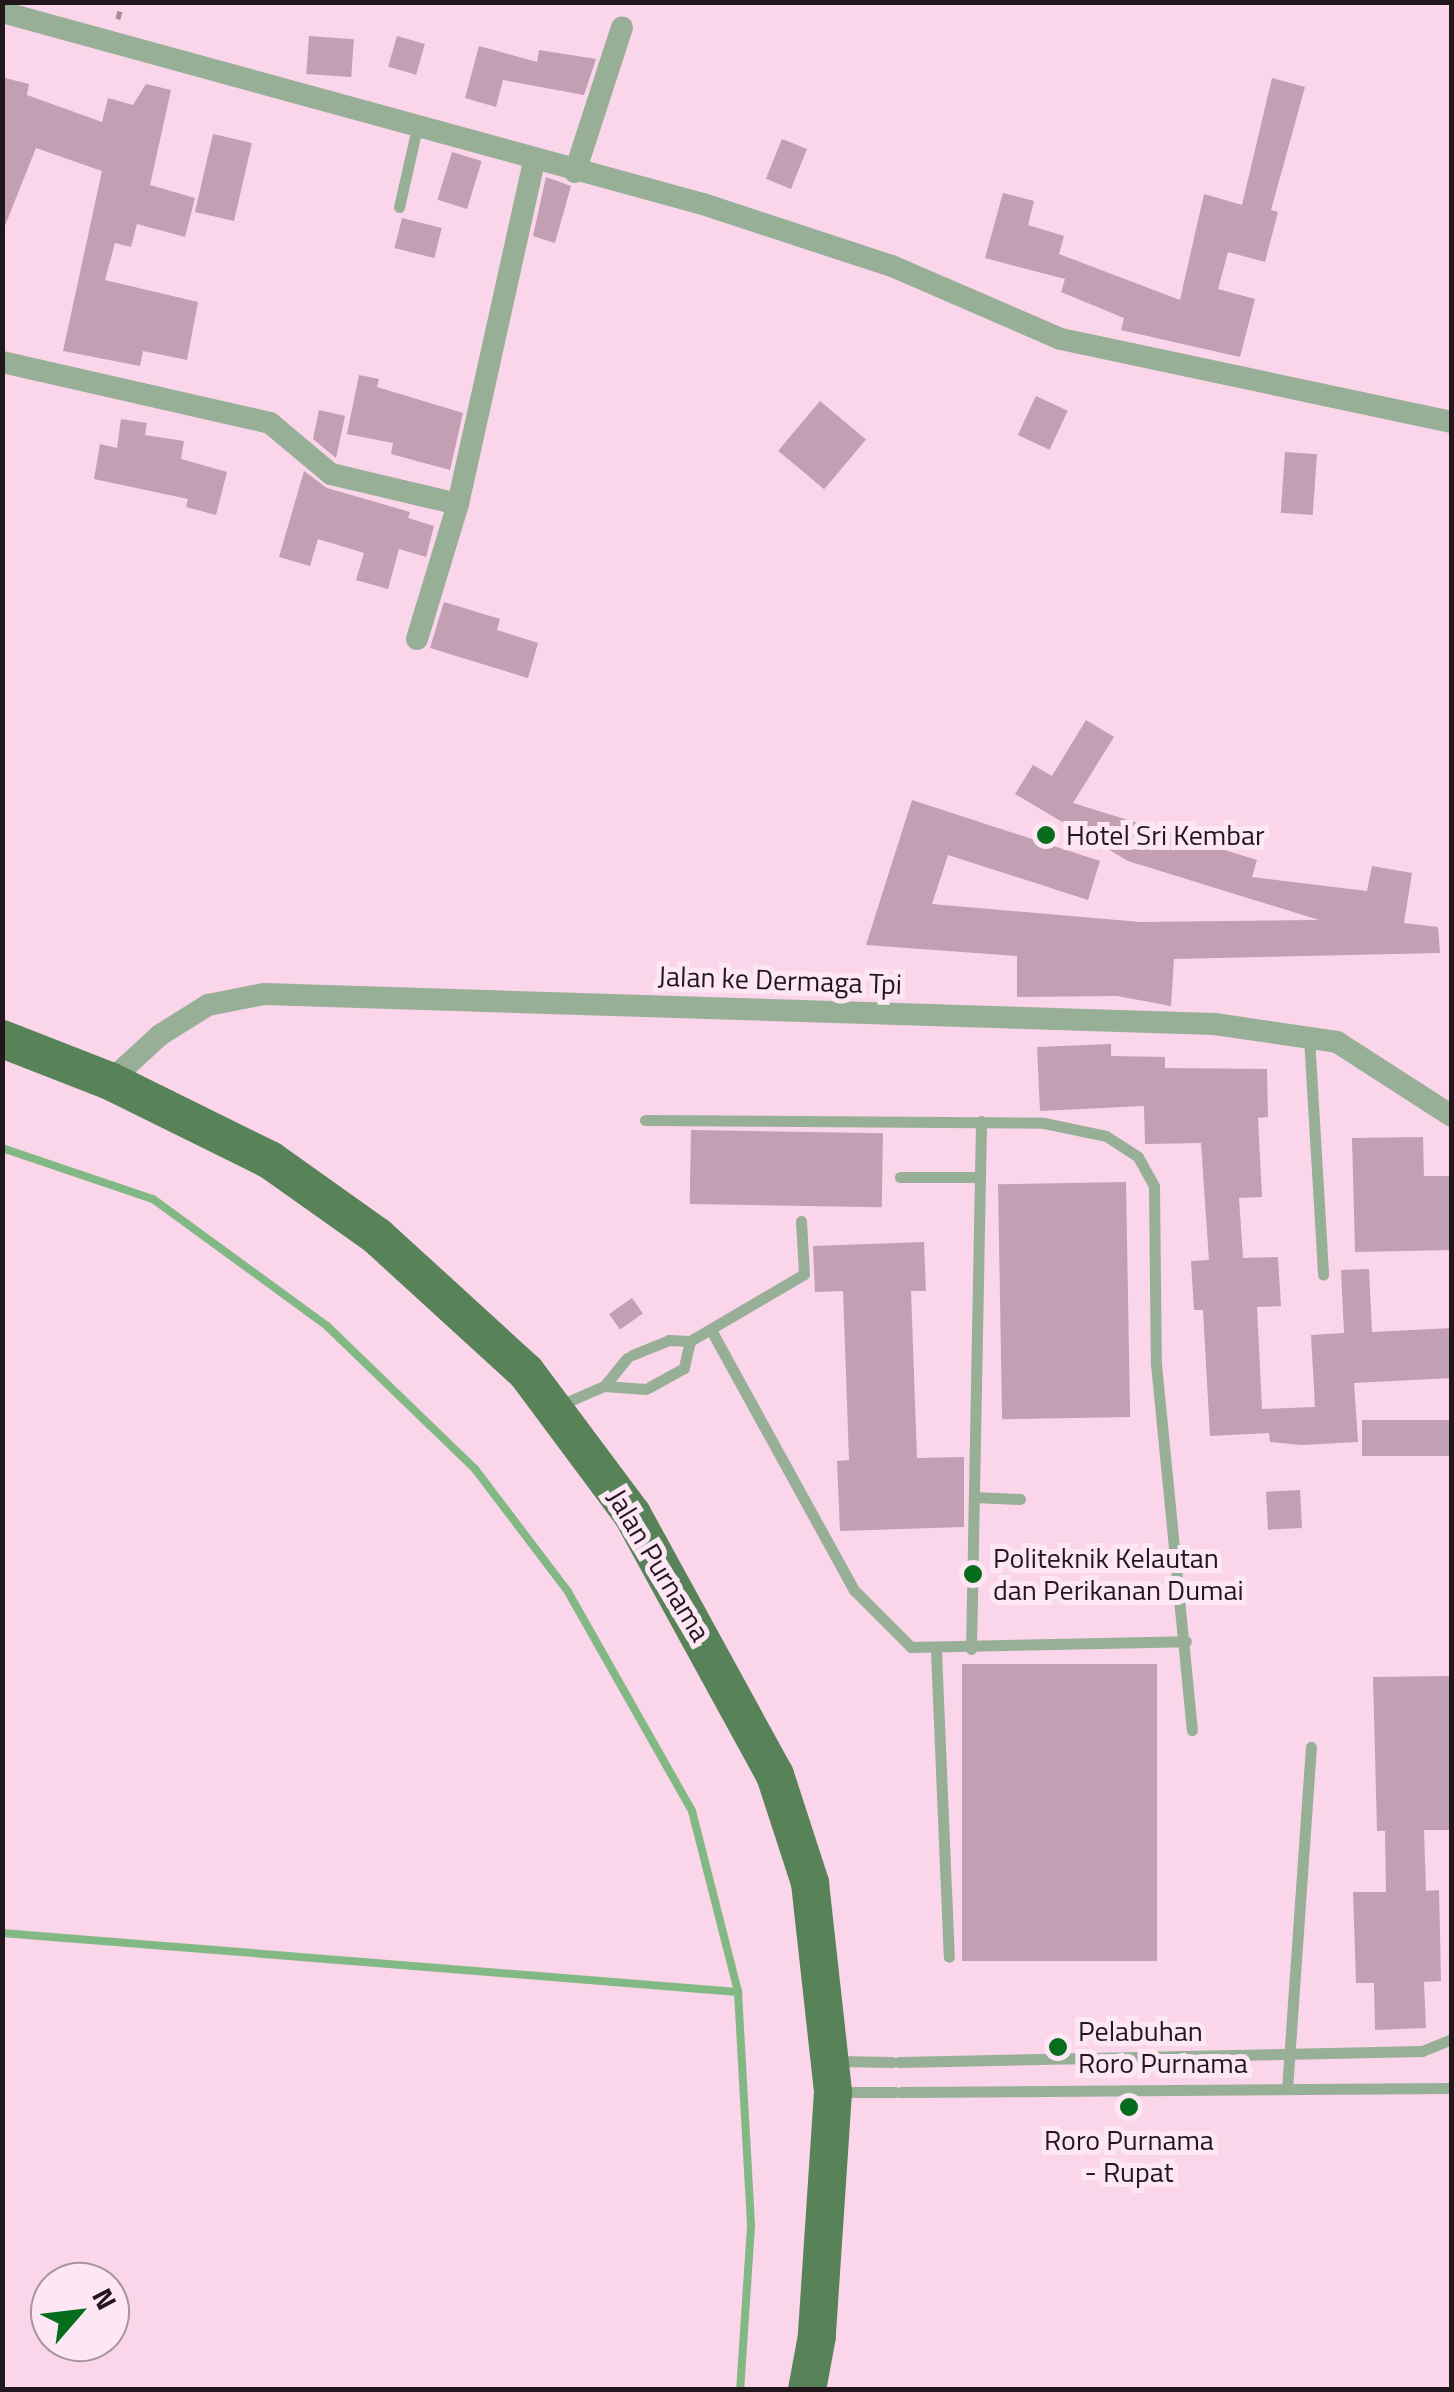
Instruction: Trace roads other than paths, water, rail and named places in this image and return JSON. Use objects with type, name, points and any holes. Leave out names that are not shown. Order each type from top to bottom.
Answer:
[{"type":"main road","name":"Jalan Purnama","points":[[2,1039],[110,1080],[270,1160],[376,1236],[461,1307],[554,1408],[632,1514],[775,1774],[810,1883],[832,2077],[817,2336],[807,2390]]},
{"type":"street","points":[[2,12],[534,162],[703,204],[892,266],[1060,339],[1452,422]]},
{"type":"street","points":[[575,172],[622,27]]},
{"type":"street","points":[[417,640],[458,504],[534,162]]},
{"type":"street","points":[[2,362],[270,422],[331,474],[458,504]]},
{"type":"street","name":"Jalan ke Dermaga Tpi","points":[[110,1080],[160,1035],[208,1005],[264,994],[1171,1021],[1337,1042],[1374,1061],[1452,1116]]},
{"type":"lane","points":[[399,207],[417,128]]},
{"type":"lane","points":[[1309,1037],[1322,1275]]},
{"type":"lane","points":[[644,1120],[1044,1123],[1106,1136],[1149,1170],[1156,1364],[1192,1730]]},
{"type":"lane","points":[[971,1650],[981,1121]]},
{"type":"lane","points":[[900,1176],[980,1177]]},
{"type":"lane","points":[[554,1408],[604,1386],[630,1357],[669,1340],[690,1342],[804,1274],[801,1221]]},
{"type":"lane","points":[[710,1330],[854,1590],[892,1634],[910,1647],[936,1651],[1186,1641]]},
{"type":"lane","points":[[604,1386],[648,1388],[684,1368],[690,1342]]},
{"type":"lane","points":[[974,1497],[1020,1499]]},
{"type":"lane","points":[[936,1651],[949,1957]]},
{"type":"lane","points":[[1287,2089],[1311,1746]]},
{"type":"lane","points":[[832,2077],[896,2062],[1422,2050],[1452,2039]]},
{"type":"lane","points":[[832,2077],[898,2092],[1452,2088]]},
{"type":"waterway","points":[[2,1148],[153,1199],[327,1326],[475,1469],[567,1590],[692,1811],[738,1992],[751,2226],[740,2390]]},
{"type":"waterway","points":[[2,1933],[738,1992]]},
{"type":"place","name":"Hotel Sri Kembar","points":[[1046,835]]},
{"type":"place","name":"Politeknik Kelautan dan Perikanan Dumai","points":[[973,1574]]},
{"type":"place","name":"Pelabuhan Roro Purnama","points":[[1058,2047]]},
{"type":"place","name":"Roro Purnama - Rupat","points":[[1129,2107]]}]
